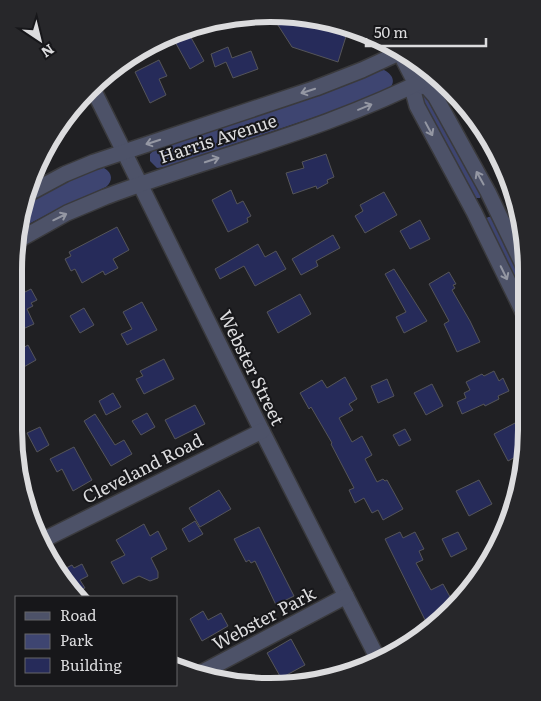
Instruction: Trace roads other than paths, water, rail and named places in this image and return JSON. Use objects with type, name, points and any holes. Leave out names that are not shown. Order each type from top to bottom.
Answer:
[{"type":"street","name":"Harris Avenue","points":[[37,189],[65,174],[124,152],[331,83],[393,55]]},
{"type":"street","points":[[405,62],[416,84],[414,95],[417,106],[474,212],[518,302]]},
{"type":"street","name":"Harris Avenue","points":[[25,236],[67,213],[140,184],[344,116],[427,79]]},
{"type":"street","points":[[416,84],[428,88],[435,96],[493,203],[518,255]]},
{"type":"street","name":"Webster Street","points":[[96,94],[262,431],[377,655]]},
{"type":"street","points":[[474,212],[493,203]]},
{"type":"street","name":"Cleveland Road","points":[[47,538],[262,431]]},
{"type":"street","name":"Webster Park","points":[[206,670],[346,596]]}]
